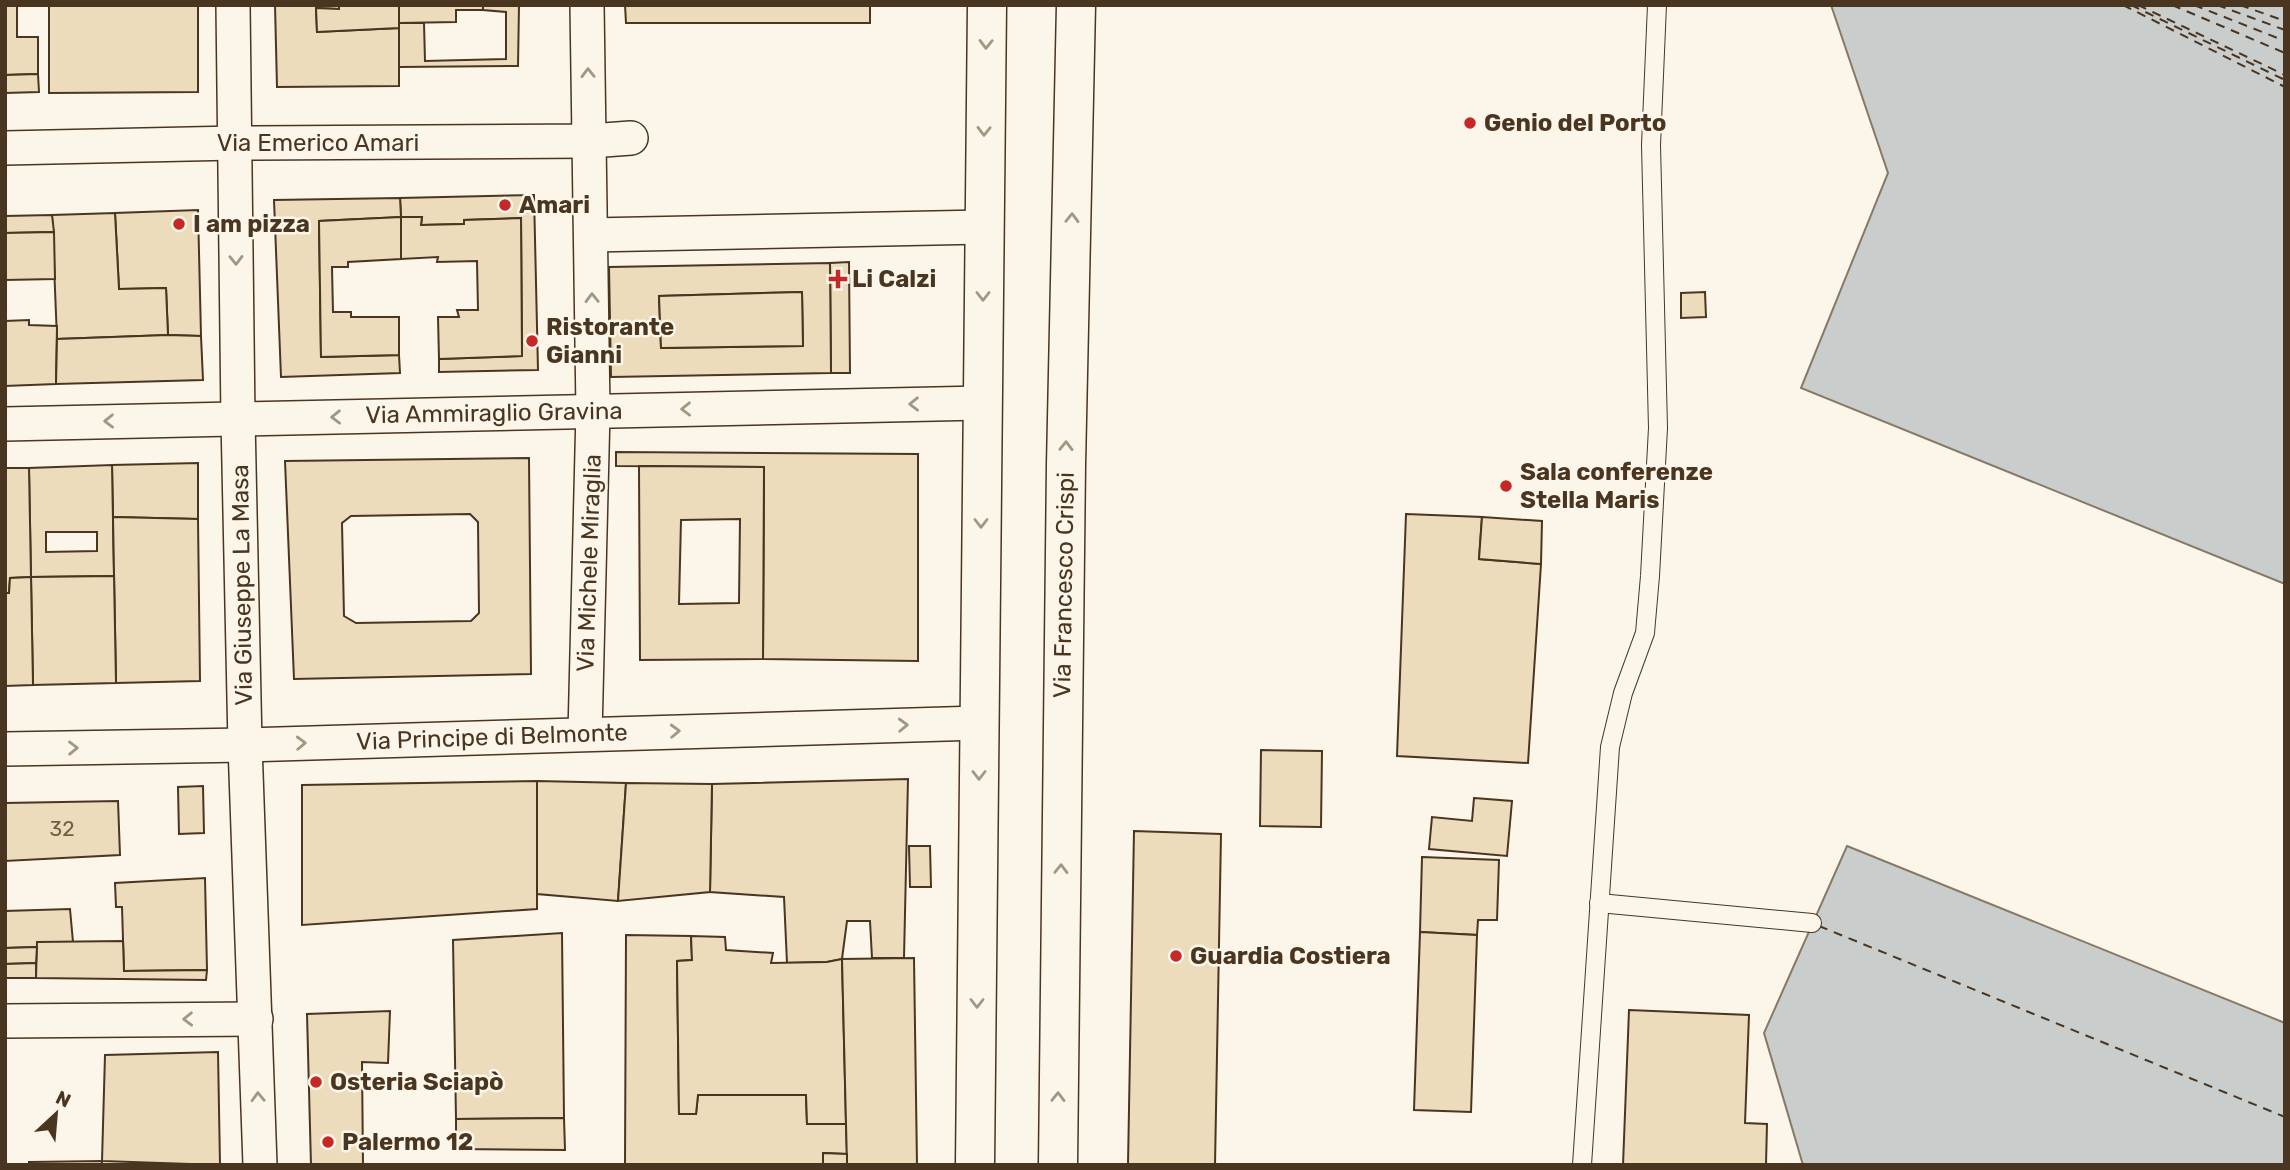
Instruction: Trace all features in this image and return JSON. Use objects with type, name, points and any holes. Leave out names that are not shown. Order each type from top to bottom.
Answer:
[{"type":"main road","points":[[975,1165],[986,5]]},
{"type":"main road","name":"Via Francesco Crispi","points":[[1058,1165],[1066,466],[1076,5]]},
{"type":"street","name":"Via Giuseppe La Masa","points":[[233,5],[245,745],[260,1165]]},
{"type":"street","name":"Via Michele Miraglia","points":[[585,734],[593,411],[587,5]]},
{"type":"street","name":"Via Emerico Amari","points":[[5,148],[235,143],[590,141],[631,138]]},
{"type":"street","points":[[591,235],[984,227]]},
{"type":"street","name":"Via Ammiraglio Gravina","points":[[5,424],[982,403]]},
{"type":"street","name":"Via Principe di Belmonte","points":[[5,749],[245,745],[979,723]]},
{"type":"street","points":[[5,1021],[256,1019]]},
{"type":"lane","points":[[1582,1165],[1610,747],[1623,693],[1645,633],[1650,576],[1658,428],[1651,145],[1657,5]]},
{"type":"lane","points":[[1599,903],[1812,923]]},
{"type":"shaded area","points":[[1831,5],[2285,5],[2285,584],[1801,388],[1888,173]]},
{"type":"shaded area","points":[[1847,846],[2285,1023],[2285,1165],[1803,1165],[1764,1033]]},
{"type":"building","points":[[5,5],[17,5],[17,37],[38,37],[38,74],[5,75]]},
{"type":"building","points":[[49,5],[198,5],[198,92],[49,93]]},
{"type":"building","points":[[275,5],[339,5],[339,9],[316,8],[317,32],[399,28],[399,86],[277,87]]},
{"type":"building","points":[[339,5],[399,5],[399,28],[317,32],[316,8],[339,9]]},
{"type":"building","points":[[399,5],[483,5],[483,10],[456,10],[456,22],[399,23]]},
{"type":"building","points":[[483,5],[519,5],[518,66],[399,67],[399,23],[424,23],[425,61],[506,59],[506,12],[483,10]]},
{"type":"building","points":[[625,5],[870,5],[870,23],[626,23]]},
{"type":"building","points":[[38,74],[39,92],[5,93],[5,75]]},
{"type":"building","points":[[534,195],[538,370],[439,372],[439,359],[522,356],[521,218],[421,225],[422,217],[401,217],[400,198]]},
{"type":"building","points":[[400,198],[401,217],[319,221],[321,357],[399,355],[400,373],[281,377],[274,200]]},
{"type":"building","points":[[198,210],[201,336],[168,335],[166,288],[119,289],[115,213]]},
{"type":"building","points":[[115,213],[119,289],[166,288],[168,335],[57,339],[52,215]]},
{"type":"building","points":[[52,215],[54,232],[5,233],[5,216]]},
{"type":"building","points":[[401,217],[401,259],[348,262],[348,267],[332,267],[333,312],[351,312],[351,317],[399,317],[399,355],[321,357],[319,221]]},
{"type":"building","points":[[401,217],[422,217],[421,225],[521,218],[522,356],[439,359],[438,317],[459,317],[457,310],[478,310],[477,261],[437,262],[438,257],[401,259]]},
{"type":"building","points":[[54,232],[55,279],[5,280],[5,233]]},
{"type":"building","points":[[849,262],[850,373],[831,373],[830,263]]},
{"type":"building","points":[[830,263],[831,373],[611,377],[609,267]],"holes":[[[802,292],[803,346],[661,348],[659,296]]]},
{"type":"building","points":[[802,292],[803,346],[661,348],[659,296]]},
{"type":"building","points":[[1705,292],[1706,317],[1681,318],[1681,293]]},
{"type":"building","points":[[29,320],[29,325],[57,326],[56,384],[5,386],[5,321]]},
{"type":"building","points":[[201,336],[203,380],[56,384],[57,339]]},
{"type":"building","points":[[616,452],[918,454],[918,661],[763,659],[764,467],[616,466]]},
{"type":"building","points":[[529,458],[531,674],[294,679],[285,461]],"holes":[[[470,514],[478,522],[479,613],[471,621],[356,623],[344,616],[342,523],[351,516]]]},
{"type":"building","points":[[198,463],[198,519],[113,517],[112,465]]},
{"type":"building","points":[[112,465],[114,576],[31,577],[29,468]],"holes":[[[46,532],[97,532],[97,551],[46,552]]]},
{"type":"building","points":[[639,466],[764,467],[763,659],[640,660]],"holes":[[[740,519],[739,603],[679,604],[681,520]]]},
{"type":"building","points":[[5,468],[29,468],[31,577],[10,578],[9,593],[5,593]]},
{"type":"building","points":[[1406,514],[1482,517],[1479,559],[1541,564],[1528,763],[1397,756]]},
{"type":"building","points":[[113,517],[198,519],[200,681],[116,683]]},
{"type":"building","points":[[1482,517],[1542,521],[1541,564],[1479,559]]},
{"type":"building","points":[[114,576],[116,683],[33,685],[31,577]]},
{"type":"building","points":[[31,577],[33,685],[5,686],[5,593],[9,593],[10,578]]},
{"type":"building","points":[[1261,750],[1322,751],[1321,827],[1260,826]]},
{"type":"building","points":[[908,779],[904,958],[872,958],[870,921],[847,921],[842,959],[787,963],[784,897],[710,892],[712,784]]},
{"type":"building","points":[[537,781],[537,909],[302,925],[302,785]]},
{"type":"building","points":[[537,781],[626,783],[618,901],[537,894]]},
{"type":"building","points":[[626,783],[712,784],[710,892],[618,901]]},
{"type":"building","points":[[203,786],[204,833],[179,834],[178,787]]},
{"type":"building","points":[[1474,798],[1512,801],[1507,856],[1429,849],[1432,817],[1472,821]]},
{"type":"building","points":[[118,801],[120,855],[5,861],[5,803]]},
{"type":"building","name":"Guardia Costiera","points":[[1134,831],[1221,834],[1215,1165],[1128,1165]]},
{"type":"building","points":[[909,846],[930,846],[931,887],[910,887]]},
{"type":"building","points":[[1422,857],[1499,860],[1497,920],[1478,920],[1477,935],[1420,932]]},
{"type":"building","points":[[205,878],[207,970],[124,971],[122,907],[116,907],[115,883]]},
{"type":"building","points":[[70,909],[73,942],[37,942],[37,947],[5,948],[5,911]]},
{"type":"building","points":[[1420,932],[1477,935],[1471,1112],[1414,1110]]},
{"type":"building","points":[[562,933],[564,1118],[456,1119],[453,940]]},
{"type":"building","points":[[626,935],[691,936],[692,960],[677,961],[679,1114],[696,1114],[698,1095],[806,1095],[807,1124],[846,1124],[847,1154],[823,1153],[823,1165],[625,1165]]},
{"type":"building","points":[[691,936],[725,937],[726,950],[773,953],[771,963],[827,962],[842,959],[846,1124],[807,1124],[806,1095],[698,1095],[696,1114],[679,1114],[677,961],[692,960]]},
{"type":"building","points":[[123,941],[124,971],[207,970],[206,980],[36,978],[37,942]]},
{"type":"building","points":[[37,947],[36,963],[5,964],[5,948]]},
{"type":"building","points":[[914,958],[917,1165],[847,1165],[842,959]]},
{"type":"building","points":[[36,963],[36,978],[5,978],[5,964]]},
{"type":"building","points":[[1629,1010],[1749,1015],[1745,1123],[1767,1124],[1766,1165],[1623,1165]]},
{"type":"building","points":[[390,1011],[388,1063],[362,1062],[363,1165],[311,1165],[307,1014]]},
{"type":"building","points":[[218,1052],[220,1165],[102,1161],[105,1055]]},
{"type":"building","points":[[564,1118],[565,1150],[456,1149],[456,1119]]},
{"type":"building","points":[[823,1153],[847,1154],[847,1165],[823,1165]]},
{"type":"building","points":[[102,1161],[102,1165],[29,1165],[29,1162]]},
{"type":"ferry route","points":[[2123,5],[2285,87]]},
{"type":"ferry route","points":[[2131,5],[2285,80]]},
{"type":"ferry route","points":[[2138,5],[2285,75]]},
{"type":"ferry route","points":[[2172,5],[2285,53]]},
{"type":"ferry route","points":[[2194,5],[2285,41]]},
{"type":"ferry route","points":[[2217,5],[2285,30]]},
{"type":"ferry route","points":[[2240,5],[2285,21]]},
{"type":"ferry route","points":[[1819,926],[2285,1117]]},
{"type":"place","name":"Genio del Porto","points":[[1470,123]]},
{"type":"place","name":"Amari","points":[[505,205]]},
{"type":"place","name":"I am pizza","points":[[179,224]]},
{"type":"place","name":"Li Calzi","points":[[838,279]]},
{"type":"place","name":"Ristorante Gianni","points":[[532,341]]},
{"type":"place","name":"Sala conferenze Stella Maris","points":[[1506,486]]},
{"type":"place","name":"Guardia Costiera","points":[[1176,956]]},
{"type":"place","name":"Osteria Sciapò","points":[[316,1082]]},
{"type":"place","name":"Palermo 12","points":[[328,1142]]}]
